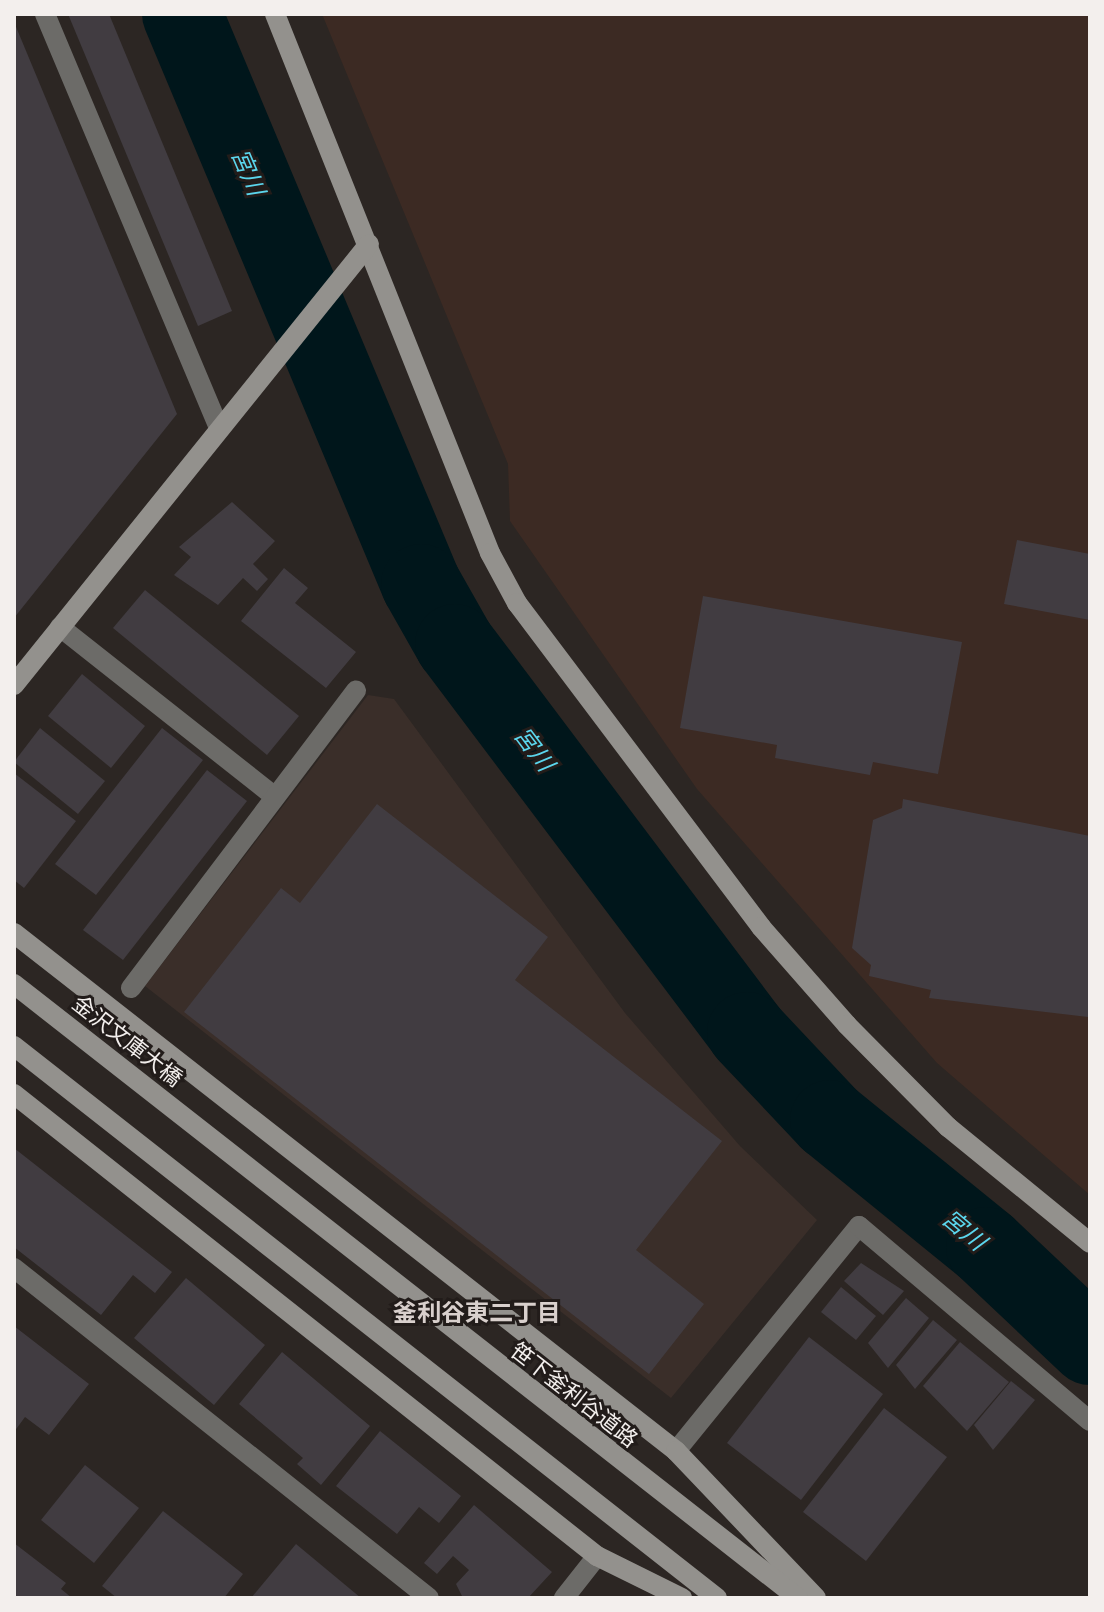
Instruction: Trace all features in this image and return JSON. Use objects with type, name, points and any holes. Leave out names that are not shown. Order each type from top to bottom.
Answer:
[{"type":"street","points":[[45,14],[219,428]]},
{"type":"street","points":[[275,14],[490,553],[517,603],[761,927],[847,1025],[948,1127],[1090,1243]]},
{"type":"street","points":[[14,685],[369,244]]},
{"type":"street","points":[[60,627],[275,797]]},
{"type":"street","points":[[131,988],[356,691]]},
{"type":"street","points":[[14,933],[676,1451],[816,1598]]},
{"type":"street","name":"金沢文庫大橋","points":[[14,984],[210,1137]]},
{"type":"street","points":[[14,1046],[717,1598]]},
{"type":"street","points":[[14,1094],[597,1556],[682,1598]]},
{"type":"street","name":"笹下釜利谷道路","points":[[210,1137],[798,1598]]},
{"type":"street","points":[[676,1451],[859,1226],[1090,1421]]},
{"type":"street","points":[[14,1268],[429,1598]]},
{"type":"street","points":[[564,1598],[597,1556]]},
{"type":"shaded area","points":[[322,14],[1090,14],[1090,1195],[937,1063],[697,789],[510,521],[508,464]]},
{"type":"shaded area","points":[[368,695],[394,699],[625,1013],[740,1146],[817,1220],[671,1398],[145,986]]},
{"type":"building","points":[[68,14],[109,14],[232,311],[198,326]]},
{"type":"building","points":[[14,22],[177,414],[14,618]]},
{"type":"building","points":[[232,502],[275,541],[253,564],[268,579],[257,591],[243,578],[218,605],[174,575],[191,557],[179,547]]},
{"type":"building","points":[[1017,540],[1090,554],[1090,620],[1004,604]]},
{"type":"building","points":[[284,568],[308,588],[295,603],[356,652],[326,688],[241,621]]},
{"type":"building","points":[[145,590],[299,716],[267,755],[113,628]]},
{"type":"building","points":[[703,596],[962,642],[938,774],[873,762],[870,775],[775,758],[777,745],[680,728]]},
{"type":"building","points":[[82,674],[145,726],[111,768],[48,716]]},
{"type":"building","points":[[40,728],[105,781],[78,814],[14,762]]},
{"type":"building","points":[[162,728],[203,760],[96,895],[55,864]]},
{"type":"building","points":[[207,770],[247,801],[123,960],[83,930]]},
{"type":"building","points":[[14,773],[76,821],[24,888],[14,880]]},
{"type":"building","points":[[903,799],[1090,836],[1088,1017],[929,998],[931,990],[869,976],[871,965],[852,948],[873,820],[902,808]]},
{"type":"building","points":[[377,804],[548,937],[515,980],[722,1141],[636,1250],[704,1304],[649,1374],[184,1012],[281,888],[300,903]]},
{"type":"building","points":[[14,1148],[172,1272],[155,1293],[133,1275],[101,1315],[14,1247]]},
{"type":"building","points":[[861,1263],[904,1291],[883,1315],[844,1281]]},
{"type":"building","points":[[186,1278],[265,1345],[214,1405],[134,1338]]},
{"type":"building","points":[[841,1287],[876,1316],[856,1340],[821,1312]]},
{"type":"building","points":[[906,1298],[929,1318],[888,1368],[868,1343]]},
{"type":"building","points":[[933,1320],[957,1340],[915,1389],[896,1365]]},
{"type":"building","points":[[14,1326],[89,1384],[49,1435],[25,1417],[14,1432]]},
{"type":"building","points":[[809,1337],[883,1394],[801,1500],[727,1443]]},
{"type":"building","points":[[960,1342],[1009,1382],[967,1431],[923,1386]]},
{"type":"building","points":[[282,1352],[370,1426],[321,1485],[297,1464],[303,1458],[239,1404]]},
{"type":"building","points":[[1011,1381],[1035,1400],[993,1450],[974,1425]]},
{"type":"building","points":[[884,1408],[947,1457],[866,1561],[803,1512]]},
{"type":"building","points":[[380,1431],[461,1496],[439,1523],[419,1507],[397,1534],[336,1486]]},
{"type":"building","points":[[85,1465],[139,1508],[94,1563],[41,1520]]},
{"type":"building","points":[[474,1505],[552,1572],[528,1598],[463,1598],[456,1584],[469,1570],[453,1556],[437,1574],[424,1563]]},
{"type":"building","points":[[163,1511],[243,1574],[224,1598],[117,1598],[102,1586]]},
{"type":"building","points":[[14,1543],[66,1583],[61,1589],[72,1598],[14,1598]]},
{"type":"building","points":[[296,1544],[361,1598],[251,1598]]},
{"type":"waterway","name":"宮川","points":[[182,14],[421,584],[455,644],[747,1032],[830,1120],[986,1247],[1090,1345]]},
{"type":"district","name":"釜利谷東二丁目","points":[[477,1313]]}]
